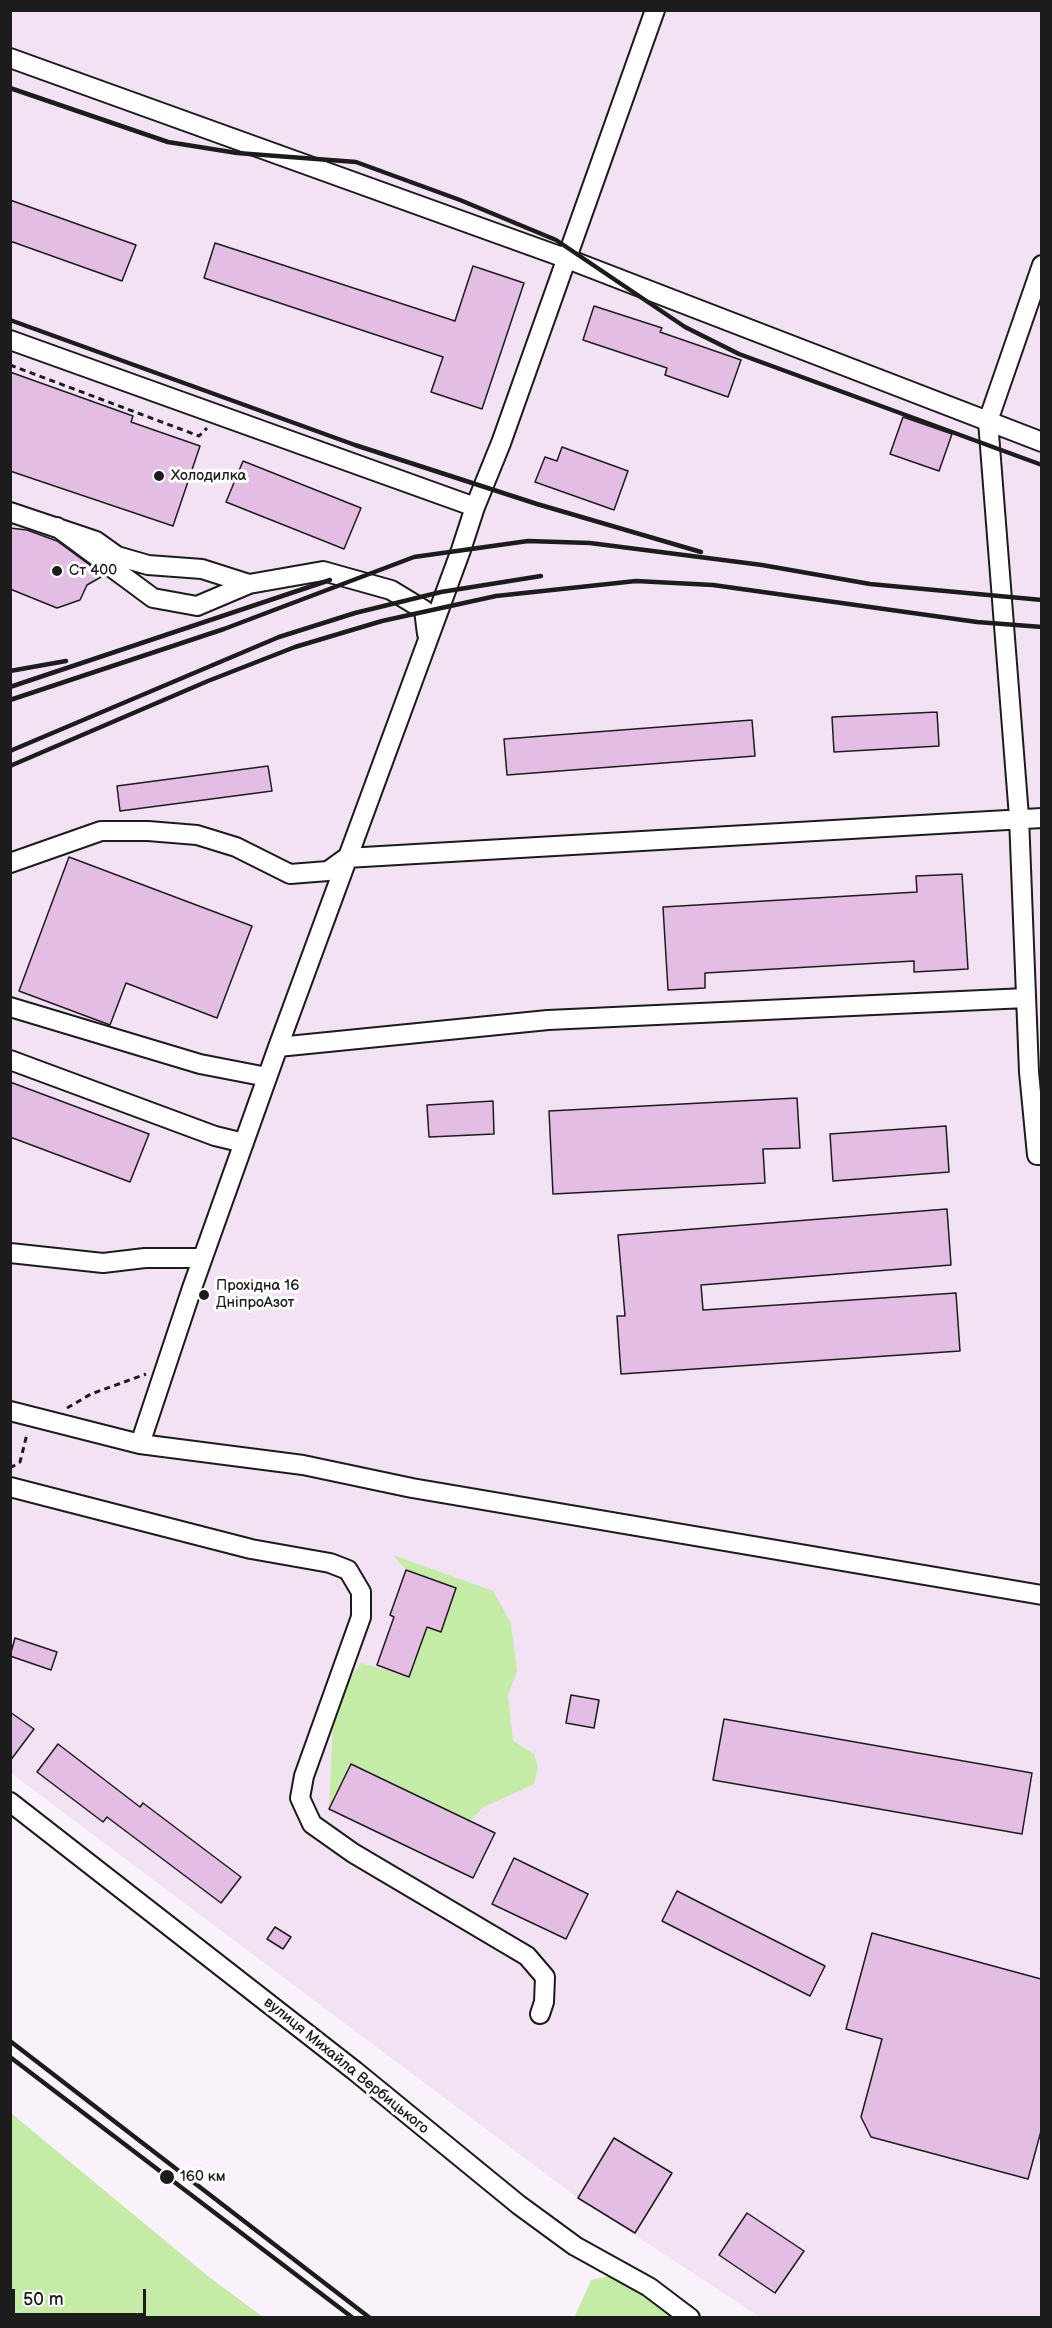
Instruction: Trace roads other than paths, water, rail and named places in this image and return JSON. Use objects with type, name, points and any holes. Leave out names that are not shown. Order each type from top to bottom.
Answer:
[{"type":"street","points":[[140,1444],[243,1143],[475,507],[501,443],[655,10]]},
{"type":"street","points":[[10,58],[566,258],[1041,442]]},
{"type":"street","points":[[1041,265],[988,421],[1019,817],[1029,1072],[1037,1155],[1041,1155]]},
{"type":"street","points":[[10,340],[475,507]]},
{"type":"street","points":[[10,512],[96,541],[117,555],[148,565],[177,565],[202,569],[249,584]]},
{"type":"street","points":[[57,527],[153,598],[197,606],[249,584],[323,571],[391,590],[424,610],[427,639]]},
{"type":"street","points":[[10,863],[100,831],[197,835],[236,847],[290,874],[328,871],[346,858],[1019,817],[1041,818]]},
{"type":"street","points":[[278,1047],[548,1020],[1026,998]]},
{"type":"street","points":[[10,1007],[200,1064],[267,1077]]},
{"type":"street","points":[[10,1060],[215,1136],[243,1143]]},
{"type":"street","points":[[10,1253],[103,1263],[145,1258],[202,1258]]},
{"type":"street","points":[[10,1411],[140,1444],[303,1465],[424,1490],[1041,1595]]},
{"type":"street","points":[[10,1487],[250,1549],[330,1563],[348,1570],[361,1592],[361,1617],[304,1776],[300,1798],[312,1824],[353,1853],[527,1956],[545,1977],[544,2002],[540,2014]]},
{"type":"street","name":"вулиця Михайла Вербицького","points":[[10,1802],[355,2071],[519,2205],[575,2246],[649,2287],[690,2318]]},
{"type":"railway","points":[[10,88],[168,142],[237,153],[356,162],[460,200],[556,240],[685,327],[739,354],[1042,465]]},
{"type":"railway","points":[[10,320],[355,445],[537,504],[701,552]]},
{"type":"railway","points":[[10,700],[224,629],[414,557],[528,541],[590,543],[762,565],[870,584],[1042,600]]},
{"type":"railway","points":[[10,751],[279,637],[355,613],[441,592],[541,576]]},
{"type":"railway","points":[[10,687],[330,580]]},
{"type":"railway","points":[[10,766],[208,681],[295,647],[382,621],[496,596],[636,581],[713,585],[977,622],[1042,627]]},
{"type":"railway","points":[[10,671],[66,661]]},
{"type":"railway","points":[[10,2041],[370,2318]]},
{"type":"railway","points":[[10,2057],[353,2318]]},
{"type":"place","name":"Холодилка","points":[[159,476]]},
{"type":"place","name":"Ст 400","points":[[57,571]]},
{"type":"place","name":"Прохідна 16 ДніпроАзот","points":[[204,1295]]},
{"type":"place","name":"160 км","points":[[167,2177]]}]
